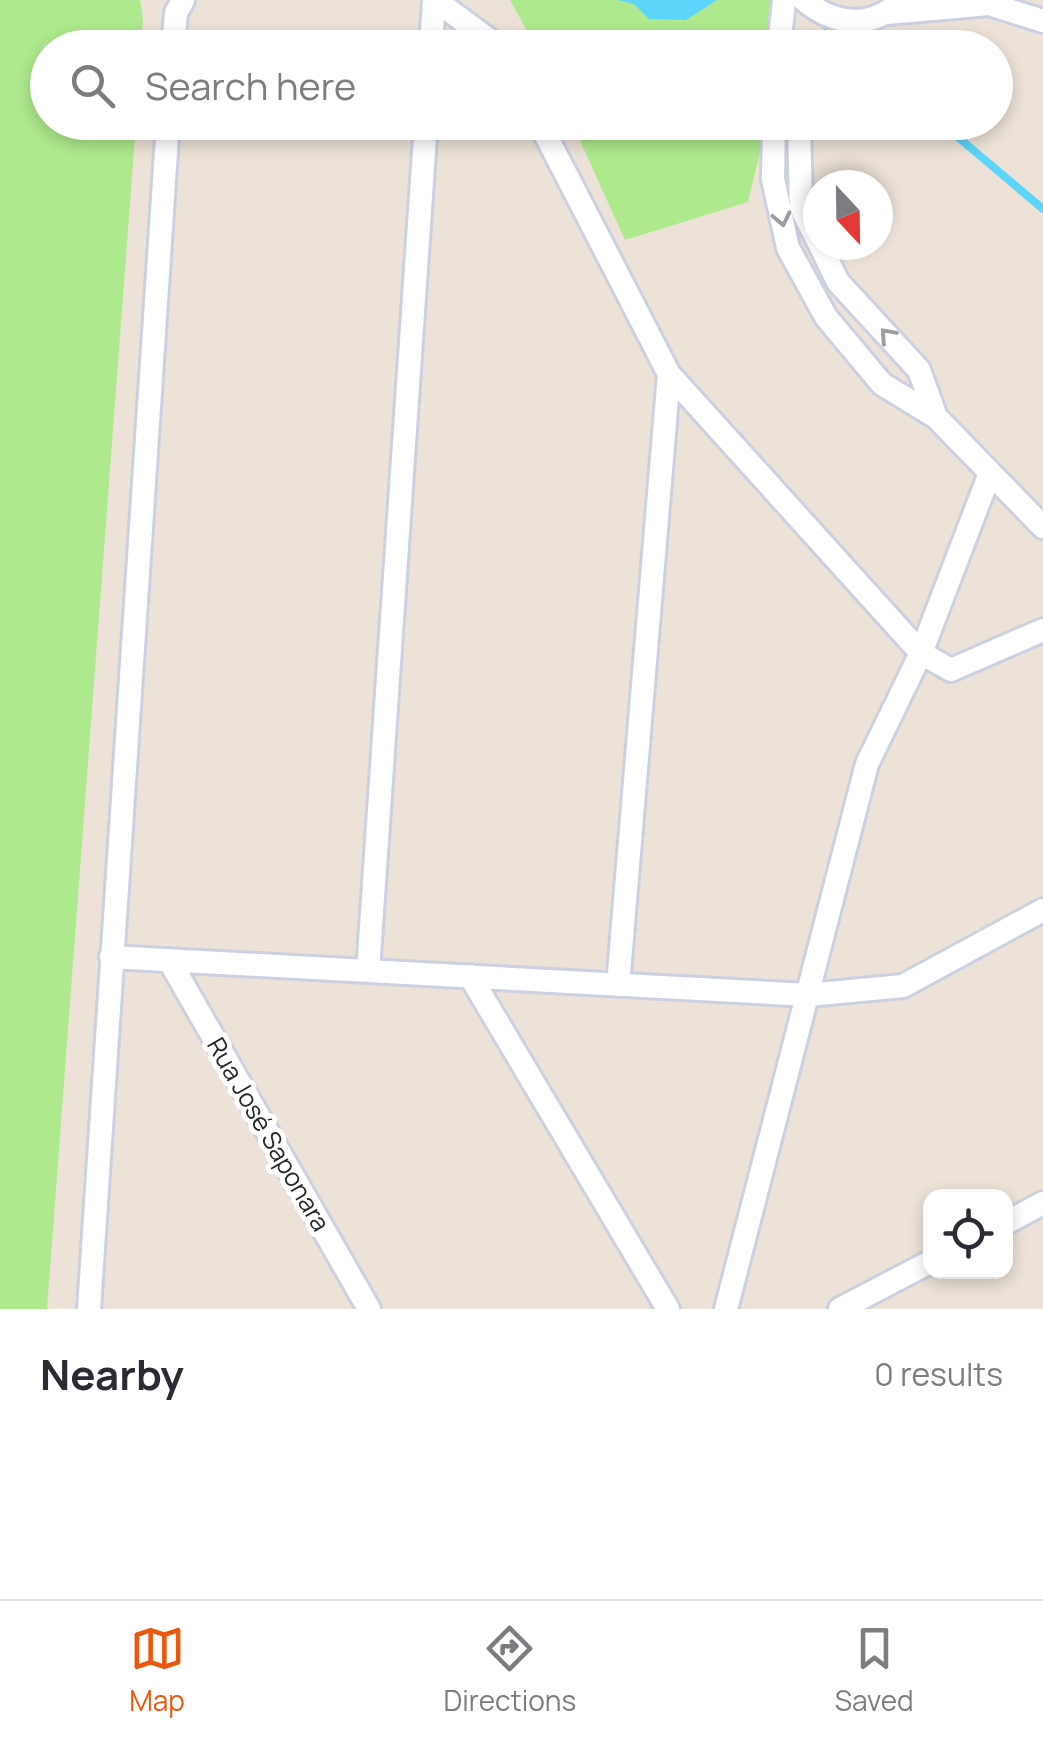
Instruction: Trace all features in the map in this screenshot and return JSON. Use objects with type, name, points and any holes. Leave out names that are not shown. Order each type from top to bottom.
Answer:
[{"type":"street","points":[[175,30],[176,13],[183,0]]},
{"type":"street","points":[[432,30],[435,0]]},
{"type":"street","points":[[435,0],[476,30]]},
{"type":"street","points":[[781,30],[784,0]]},
{"type":"street","points":[[804,0],[822,14],[843,22],[885,11],[988,4],[1043,22]]},
{"type":"street","points":[[865,30],[885,11]]},
{"type":"street","points":[[89,1309],[167,140]]},
{"type":"street","points":[[368,971],[425,140]]},
{"type":"street","points":[[548,140],[669,374],[921,653],[951,670],[1043,630]]},
{"type":"street","points":[[774,140],[773,179],[788,248],[826,317],[882,384],[936,417],[1043,526]]},
{"type":"street","points":[[800,140],[803,209]]},
{"type":"street","points":[[827,260],[838,282],[919,370],[936,417]]},
{"type":"street","points":[[618,984],[669,374]]},
{"type":"street","points":[[726,1309],[867,764],[921,653],[990,473]]},
{"type":"street","points":[[111,957],[808,996],[903,986],[1043,910]]},
{"type":"street","name":"Rua José Saponara","points":[[169,960],[369,1309]]},
{"type":"street","points":[[470,976],[668,1309]]},
{"type":"street","points":[[1013,1219],[1043,1203]]},
{"type":"street","points":[[840,1309],[923,1266]]},
{"type":"green space","points":[[0,0],[140,0],[142,30],[30,30],[30,140],[135,140],[47,1309],[0,1309]]},
{"type":"green space","points":[[510,0],[778,0],[772,30],[527,30]]},
{"type":"green space","points":[[580,140],[760,140],[748,202],[625,240]]},
{"type":"water","points":[[618,0],[717,0],[686,20],[649,19],[634,4]]},
{"type":"waterway","points":[[821,22],[831,30]]},
{"type":"waterway","points":[[961,140],[1043,209]]}]
